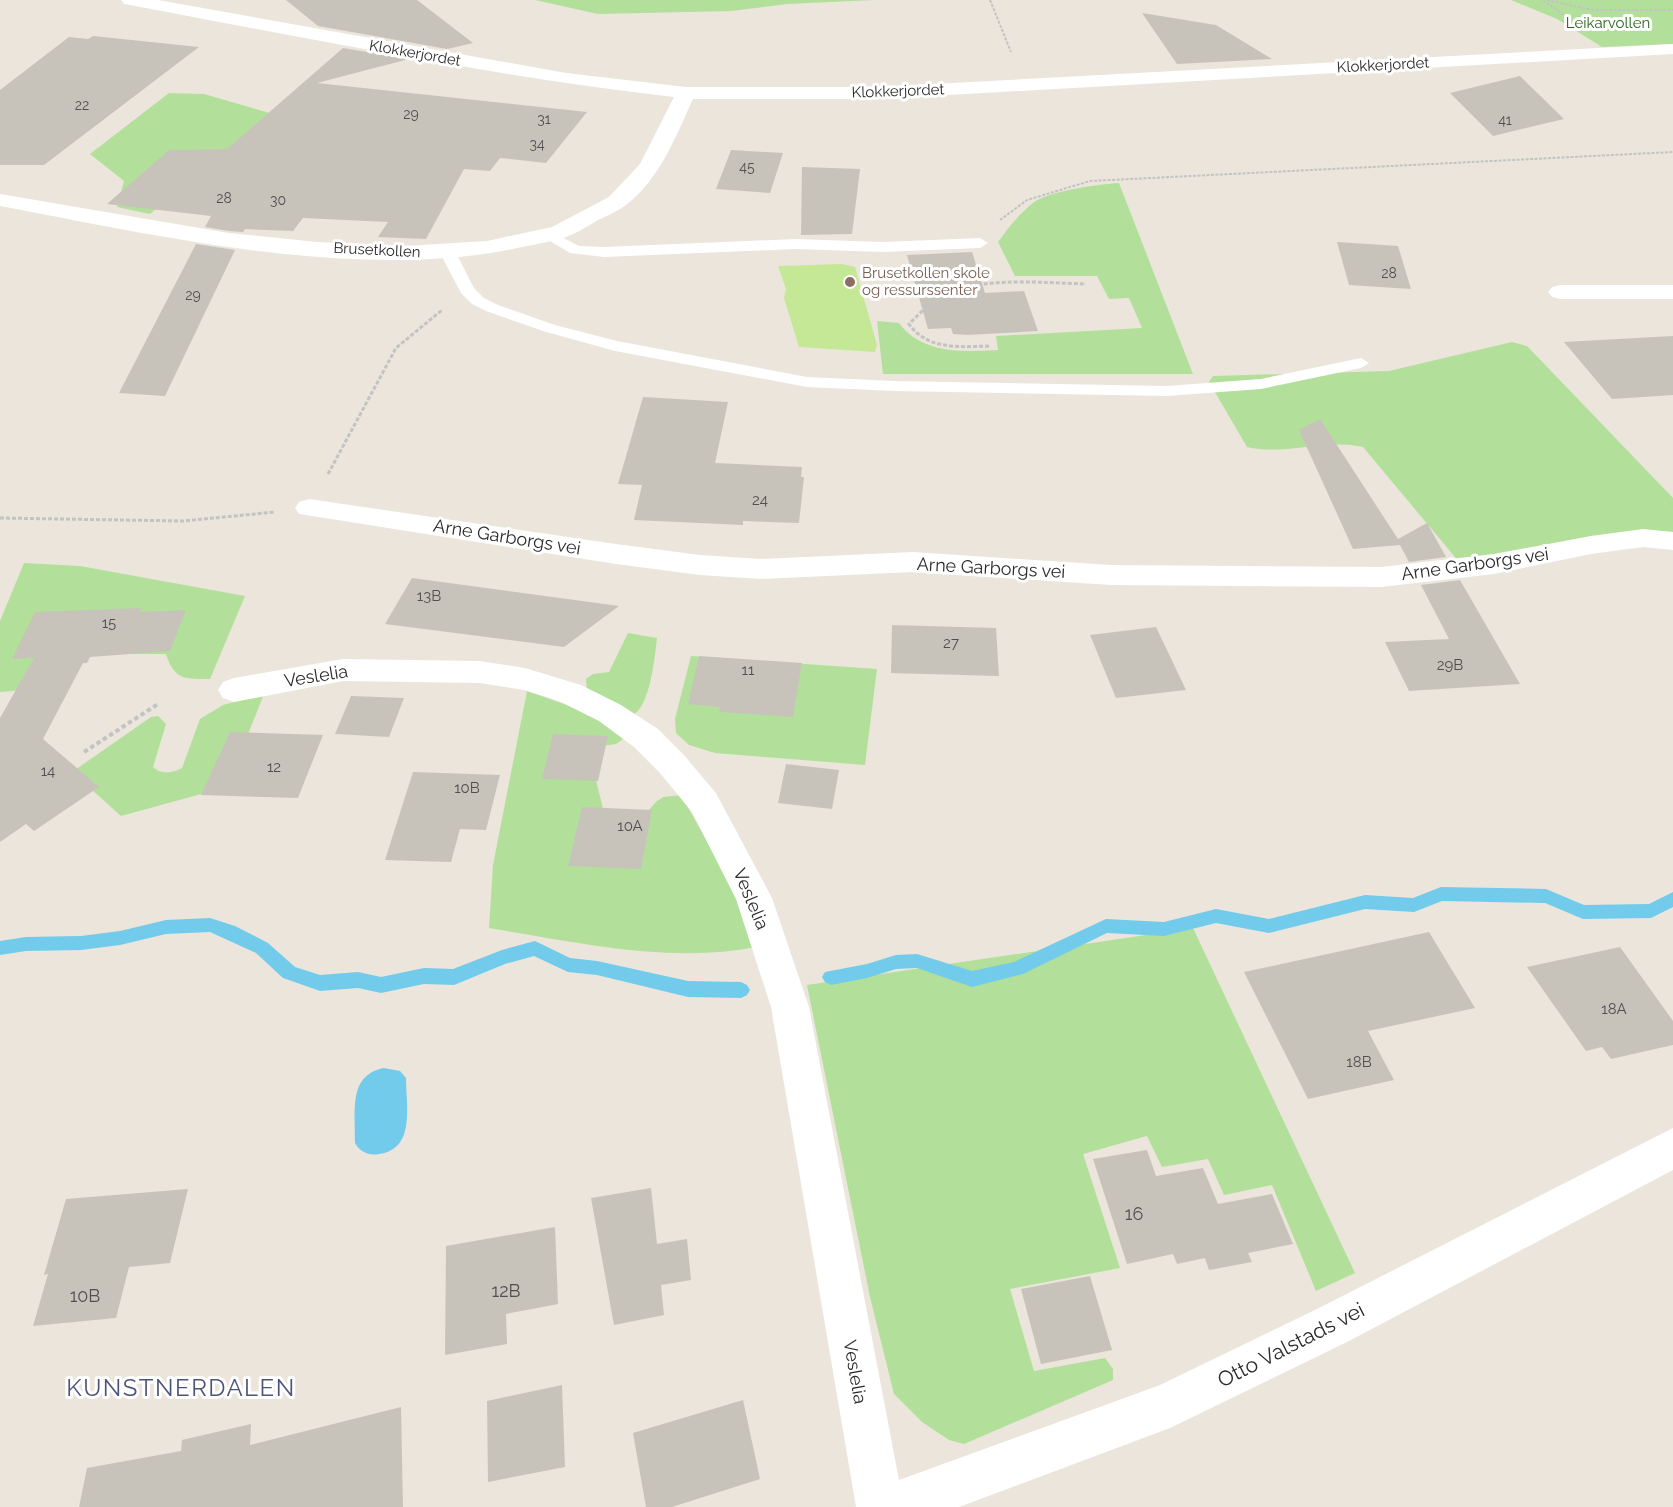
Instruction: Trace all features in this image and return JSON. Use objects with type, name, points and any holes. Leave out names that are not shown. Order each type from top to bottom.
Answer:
[{"type":"street","name":"Klokkerjordet","points":[[130,0],[566,79],[686,93],[878,93],[1673,49]]},
{"type":"street","name":"Brusetkollen","points":[[0,200],[134,225],[227,238],[374,252],[448,253],[488,248],[550,235],[616,203],[637,184],[652,165],[686,93]]},
{"type":"street","points":[[1560,291],[1673,292]]},
{"type":"street","name":"Arne Garborgs vei","points":[[309,508],[637,557],[700,565],[761,569],[913,562],[1111,575],[1381,577],[1494,564],[1591,545],[1643,538],[1673,541]]},
{"type":"street","name":"Veslelia","points":[[234,690],[343,670],[480,672],[525,679],[570,693],[619,719],[646,738],[671,763],[704,803],[754,897],[790,1006],[880,1507]]},
{"type":"street","name":"Otto Valstads vei","points":[[894,1507],[1170,1406],[1333,1325],[1673,1148]]},
{"type":"lane","points":[[550,235],[575,250],[604,252],[796,244],[882,247],[980,243]]},
{"type":"lane","points":[[448,253],[466,290],[478,301],[549,328],[615,346],[729,369],[836,384],[1167,391],[1261,384],[1361,363]]},
{"type":"path","points":[[990,0],[1025,86]]},
{"type":"path","points":[[1546,0],[1593,10],[1673,10]]},
{"type":"path","points":[[980,243],[993,226],[1027,200],[1090,181],[1673,152]]},
{"type":"path","points":[[989,346],[940,346],[913,331],[909,324],[947,294],[963,289],[1001,284],[1086,284]]},
{"type":"path","points":[[0,518],[183,521],[309,508],[396,348],[466,290]]},
{"type":"path","points":[[84,752],[158,704]]},
{"type":"green space","points":[[535,0],[874,0],[787,4],[731,11],[598,14]]},
{"type":"green space","name":"Leikarvollen","points":[[1511,0],[1673,0],[1673,44],[1602,47],[1557,19]]},
{"type":"green space","points":[[169,93],[204,94],[273,114],[150,214],[117,207],[124,181],[90,154]]},
{"type":"green space","points":[[1119,183],[1193,374],[883,374],[877,321],[899,323],[919,341],[957,351],[998,350],[996,336],[1142,328],[1129,298],[1109,299],[1097,276],[1015,276],[998,242],[1018,216],[1040,199],[1074,189]]},
{"type":"green space","points":[[842,264],[855,267],[877,345],[875,352],[799,347],[784,298],[786,289],[778,266]]},
{"type":"green space","points":[[1512,342],[1527,346],[1673,498],[1673,534],[1460,563],[1363,447],[1334,444],[1276,450],[1247,447],[1209,382],[1213,376],[1389,371]]},
{"type":"green space","points":[[24,563],[80,566],[245,596],[210,679],[182,676],[173,669],[166,654],[80,654],[38,689],[0,692],[0,621]]},
{"type":"green space","points":[[628,633],[657,638],[647,692],[638,711],[632,715],[587,691],[586,679],[593,674],[609,672]]},
{"type":"green space","points":[[691,656],[877,669],[865,765],[715,753],[689,745],[676,733],[675,719]]},
{"type":"green space","points":[[527,691],[589,713],[626,737],[616,744],[588,748],[613,849],[657,801],[663,797],[681,795],[732,886],[757,947],[724,952],[656,952],[589,945],[489,928],[493,865]]},
{"type":"green space","points":[[264,694],[227,787],[121,816],[72,772],[151,717],[158,716],[166,724],[153,767],[163,772],[178,770],[182,768],[200,719],[223,705]]},
{"type":"green space","points":[[1193,928],[1355,1273],[1316,1291],[1272,1185],[1224,1195],[1208,1159],[1162,1167],[1147,1136],[1083,1154],[1120,1268],[1010,1289],[1034,1371],[1105,1358],[1113,1369],[1113,1380],[964,1444],[949,1440],[922,1422],[894,1394],[870,1297],[807,985]]},
{"type":"water","points":[[384,1068],[400,1071],[406,1078],[407,1113],[404,1135],[399,1144],[391,1150],[379,1154],[365,1153],[355,1143],[356,1097],[364,1078]]},
{"type":"building","points":[[286,0],[417,0],[473,43],[447,49],[318,26]]},
{"type":"building","points":[[1142,13],[1216,25],[1272,59],[1177,64]]},
{"type":"building","points":[[93,36],[199,47],[44,165],[0,165],[0,90],[69,37],[88,39]]},
{"type":"building","points":[[343,48],[409,59],[317,83],[587,112],[546,163],[500,158],[490,171],[464,169],[426,239],[378,237],[388,222],[303,218],[293,231],[245,229],[243,232],[229,231],[205,227],[211,216],[107,204],[169,150],[227,149]]},
{"type":"building","points":[[1520,76],[1564,119],[1493,136],[1450,93]]},
{"type":"building","points":[[731,150],[783,153],[770,193],[716,189]]},
{"type":"building","points":[[802,167],[860,169],[852,234],[801,235]]},
{"type":"building","points":[[1337,242],[1398,246],[1411,289],[1349,285]]},
{"type":"building","points":[[196,244],[235,250],[165,396],[119,393]]},
{"type":"building","points":[[972,252],[985,293],[1024,291],[1038,331],[967,335],[953,334],[951,328],[928,329],[907,255]]},
{"type":"building","points":[[1673,336],[1673,395],[1612,399],[1564,342]]},
{"type":"building","points":[[643,397],[728,402],[715,463],[802,467],[801,477],[804,477],[799,523],[743,521],[743,525],[634,520],[642,485],[618,484]]},
{"type":"building","points":[[1320,419],[1398,539],[1427,523],[1446,557],[1409,562],[1400,545],[1353,549],[1299,430]]},
{"type":"building","points":[[412,578],[619,606],[564,647],[385,624]]},
{"type":"building","points":[[1460,580],[1520,684],[1409,691],[1385,642],[1449,639],[1421,585]]},
{"type":"building","points":[[141,608],[140,612],[186,610],[170,651],[90,657],[87,663],[83,663],[43,739],[99,787],[34,831],[26,824],[0,842],[0,718],[34,658],[12,659],[35,612]]},
{"type":"building","points":[[892,625],[996,628],[999,676],[891,673]]},
{"type":"building","points":[[1156,627],[1186,690],[1116,698],[1090,635]]},
{"type":"building","points":[[699,656],[802,663],[793,717],[719,712],[720,707],[688,704]]},
{"type":"building","points":[[351,696],[404,698],[389,737],[335,734]]},
{"type":"building","points":[[230,732],[323,735],[298,798],[201,795]]},
{"type":"building","points":[[553,734],[608,736],[598,781],[542,779]]},
{"type":"building","points":[[786,764],[839,770],[832,809],[778,803]]},
{"type":"building","points":[[413,772],[500,775],[486,830],[460,829],[451,862],[385,860]]},
{"type":"building","points":[[582,807],[652,810],[641,869],[568,866]]},
{"type":"building","points":[[1429,932],[1475,1008],[1368,1031],[1394,1080],[1308,1099],[1244,972]]},
{"type":"building","points":[[1620,947],[1673,1021],[1673,1045],[1611,1059],[1602,1047],[1586,1051],[1527,967]]},
{"type":"building","points":[[1147,1150],[1156,1176],[1203,1168],[1218,1204],[1272,1194],[1293,1244],[1248,1253],[1252,1262],[1209,1270],[1205,1258],[1177,1264],[1173,1254],[1127,1264],[1093,1159]]},
{"type":"building","points":[[651,1188],[657,1244],[687,1239],[691,1280],[661,1285],[664,1315],[614,1325],[591,1198]]},
{"type":"building","points":[[188,1189],[170,1263],[129,1267],[116,1318],[33,1326],[48,1274],[44,1275],[66,1199]]},
{"type":"building","points":[[555,1227],[558,1304],[506,1314],[507,1344],[445,1355],[446,1246]]},
{"type":"building","points":[[1090,1276],[1112,1350],[1041,1364],[1021,1289]]},
{"type":"building","points":[[562,1385],[565,1467],[488,1482],[487,1401]]},
{"type":"building","points":[[743,1400],[760,1479],[672,1507],[646,1507],[633,1433]]},
{"type":"building","points":[[401,1407],[403,1507],[79,1507],[87,1468],[181,1451],[182,1440],[251,1424],[250,1445]]},
{"type":"waterway","points":[[831,977],[867,971],[896,962],[917,961],[972,979],[1017,969],[1106,926],[1164,929],[1216,916],[1269,926],[1365,902],[1414,905],[1441,894],[1546,896],[1583,912],[1651,911],[1673,899]]},
{"type":"waterway","points":[[0,948],[26,944],[81,943],[120,938],[166,927],[210,925],[229,931],[262,948],[289,973],[320,983],[358,980],[381,985],[424,976],[454,977],[502,957],[535,948],[568,965],[597,968],[688,989],[741,990]]},
{"type":"place","name":"Brusetkollen skole og ressurssenter","points":[[850,282]]},
{"type":"district","name":"KUNSTNERDALEN","points":[[181,1388]]}]
